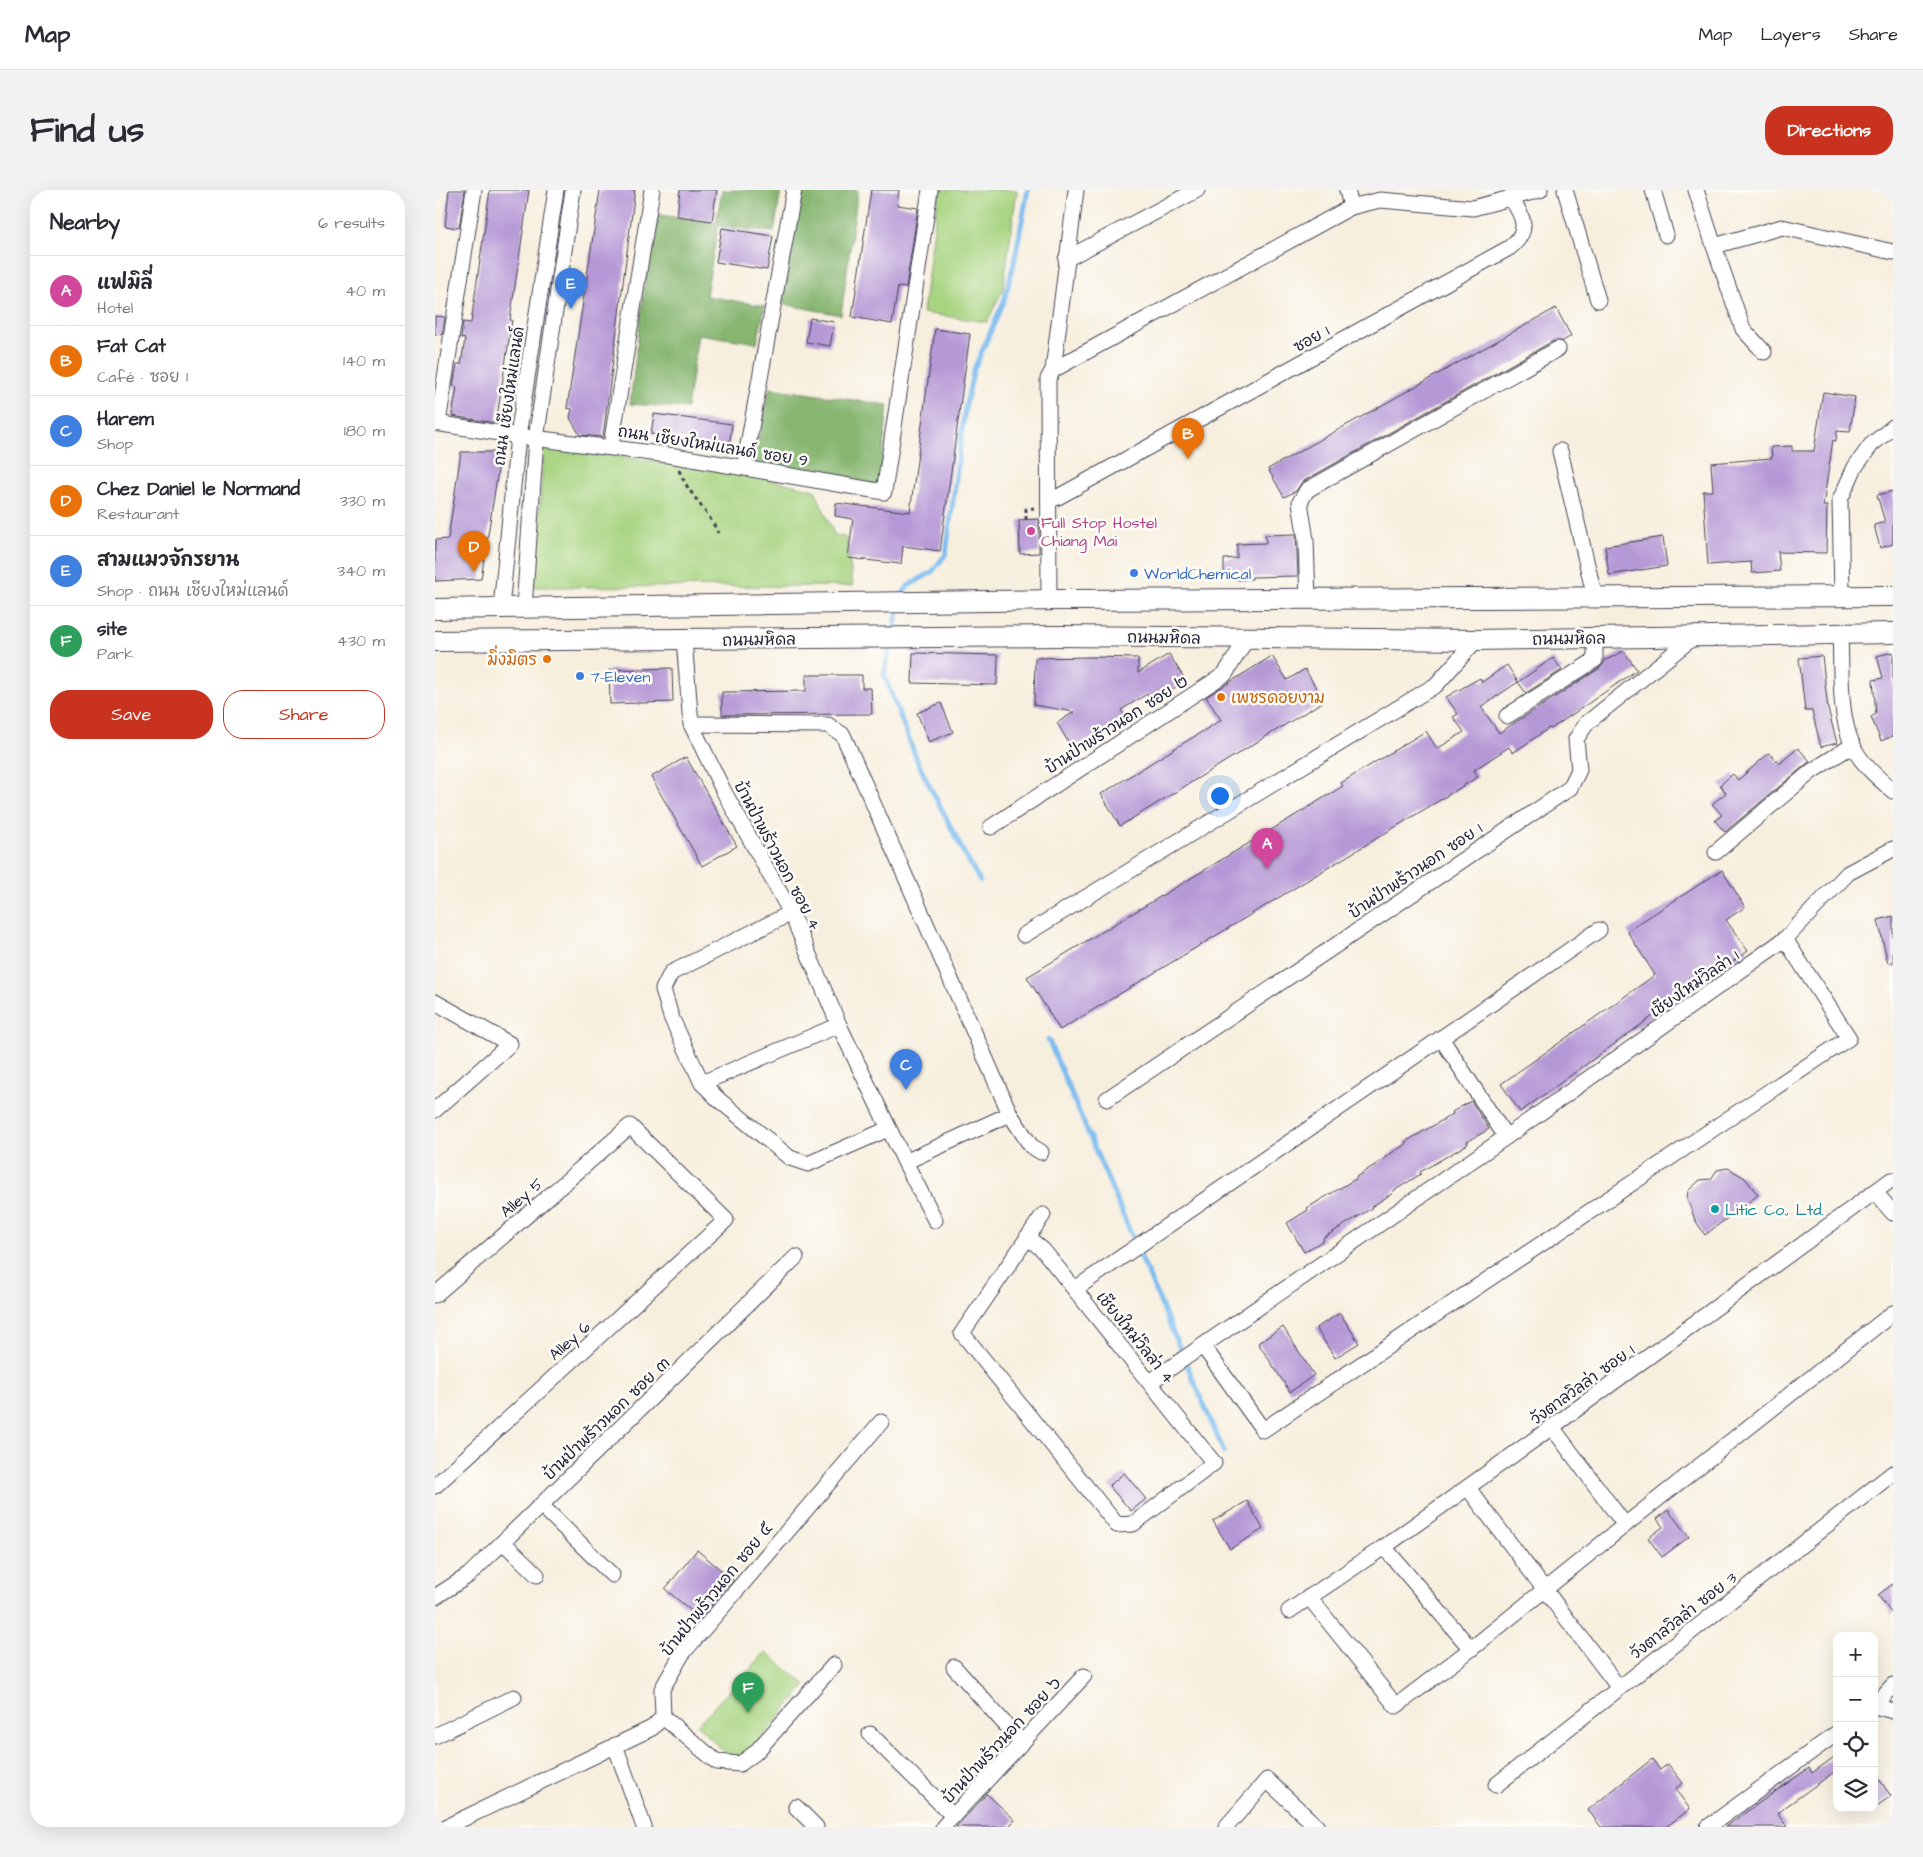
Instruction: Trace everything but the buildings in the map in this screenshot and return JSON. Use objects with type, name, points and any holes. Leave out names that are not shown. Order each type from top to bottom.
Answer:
[{"type":"main road","name":"ถนนมหิดล","points":[[435,609],[1055,601],[1893,596]]},
{"type":"main road","name":"ถนนมหิดล","points":[[435,641],[1057,636],[1476,640],[1893,633]]},
{"type":"street","points":[[437,423],[474,190]]},
{"type":"street","name":"ถนน เชียงใหม่แลนด์","points":[[501,608],[518,436],[556,190]]},
{"type":"street","name":"ถนน เชียงใหม่แลนด์","points":[[524,608],[536,439],[573,190]]},
{"type":"street","points":[[611,446],[652,190]]},
{"type":"street","points":[[744,467],[794,190]]},
{"type":"street","name":"ถนน เชียงใหม่แลนด์ ซอย 9","points":[[437,423],[536,439],[611,446],[884,492],[930,190]]},
{"type":"street","points":[[1055,601],[1056,377],[1053,370],[1076,190]]},
{"type":"street","points":[[1066,259],[1197,190]]},
{"type":"street","points":[[1347,190],[1351,207]]},
{"type":"street","points":[[1053,370],[1351,207],[1380,200],[1473,208],[1540,190]]},
{"type":"street","points":[[1565,190],[1598,300]]},
{"type":"street","points":[[1653,190],[1666,235]]},
{"type":"street","points":[[1696,190],[1713,246],[1743,330],[1764,352]]},
{"type":"street","name":"ซอย 1","points":[[1054,499],[1509,248],[1518,241],[1523,231],[1522,215],[1510,197]]},
{"type":"street","points":[[1713,246],[1782,227],[1893,252]]},
{"type":"street","points":[[1308,600],[1306,540],[1299,502],[1307,490],[1558,349]]},
{"type":"street","points":[[1842,595],[1840,500],[1855,467],[1871,445],[1893,427]]},
{"type":"street","points":[[1560,451],[1595,598]]},
{"type":"street","points":[[1839,633],[1844,714],[1853,745],[1865,764],[1893,791]]},
{"type":"street","name":"บ้านป่าพร้าวนอก ซอย 1","points":[[1107,1099],[1570,788],[1579,770],[1576,739],[1587,723],[1695,636]]},
{"type":"street","points":[[1507,716],[1595,660],[1595,637]]},
{"type":"street","name":"บ้านป่าพร้าวนอก ซอย ๒","points":[[991,826],[1225,674],[1247,638]]},
{"type":"street","name":"บ้านป่าพร้าวนอก ซอย 4","points":[[684,640],[691,724],[723,790],[791,913],[839,1025],[888,1128],[935,1220]]},
{"type":"street","points":[[1024,935],[1436,685],[1476,640]]},
{"type":"street","points":[[691,724],[828,725],[843,735],[1010,1114],[1031,1146],[1041,1152]]},
{"type":"street","points":[[1716,852],[1812,771],[1853,745]]},
{"type":"street","name":"เชียงใหม่วิลล่า 1","points":[[1150,1382],[1506,1137],[1785,939],[1848,873],[1893,849]]},
{"type":"street","points":[[791,913],[671,973],[663,990],[671,1017],[702,1083],[719,1100],[789,1158],[808,1164],[888,1128]]},
{"type":"street","points":[[1075,1289],[1599,930]]},
{"type":"street","points":[[1203,1346],[1263,1430],[1849,1038],[1785,939]]},
{"type":"street","points":[[435,1002],[510,1044],[435,1110]]},
{"type":"street","points":[[702,1083],[839,1025]]},
{"type":"street","points":[[1441,1038],[1506,1137]]},
{"type":"street","points":[[905,1162],[1010,1114]]},
{"type":"street","name":"Alley 6","points":[[435,1486],[726,1220],[630,1126]]},
{"type":"street","name":"Alley 5","points":[[435,1295],[630,1126]]},
{"type":"street","name":"วังตาลวิลล่า ซอย 1","points":[[1289,1611],[1384,1547],[1553,1428],[1891,1180]]},
{"type":"street","points":[[1875,1192],[1893,1213]]},
{"type":"street","points":[[1027,1237],[1043,1215]]},
{"type":"street","name":"เชียงใหม่วิลล่า 4","points":[[1027,1237],[1043,1250],[1214,1463],[1133,1524],[1117,1525],[961,1333],[1027,1237]]},
{"type":"street","name":"บ้านป่าพร้าวนอก ซอย ๓","points":[[435,1598],[469,1575],[796,1257]]},
{"type":"street","points":[[1309,1597],[1396,1706],[1471,1649],[1893,1313]]},
{"type":"street","name":"บ้านป่าพร้าวนอก ซอย ๕","points":[[663,1717],[662,1689],[682,1654],[881,1422]]},
{"type":"street","points":[[1553,1428],[1625,1525]]},
{"type":"street","name":"วังตาลวิลล่า ซอย 3","points":[[1496,1785],[1893,1473]]},
{"type":"street","points":[[1468,1488],[1619,1688]]},
{"type":"street","points":[[541,1505],[612,1576]]},
{"type":"street","points":[[503,1542],[537,1575]]},
{"type":"street","points":[[1384,1547],[1471,1649]]},
{"type":"street","points":[[446,1827],[652,1728],[663,1717],[717,1762],[740,1764],[755,1753],[834,1665]]},
{"type":"street","points":[[955,1668],[1022,1743]]},
{"type":"street","name":"บ้านป่าพร้าวนอก ซอย ๖","points":[[948,1821],[1084,1676]]},
{"type":"street","points":[[1893,1685],[1874,1706],[1893,1711]]},
{"type":"street","points":[[435,1736],[513,1697]]},
{"type":"street","points":[[870,1734],[948,1821]]},
{"type":"street","points":[[1708,1827],[1833,1736]]},
{"type":"street","points":[[615,1746],[644,1827]]},
{"type":"street","points":[[1226,1827],[1267,1780],[1317,1827]]},
{"type":"street","points":[[796,1807],[816,1827]]},
{"type":"path","points":[[675,456],[683,480],[697,502],[712,519],[718,533]]},
{"type":"green space","points":[[722,190],[781,190],[774,232],[718,226],[706,296],[765,306],[757,343],[698,334],[687,408],[630,404],[653,214],[716,223]]},
{"type":"green space","points":[[801,190],[858,190],[841,315],[782,304]]},
{"type":"green space","points":[[939,190],[1017,190],[1003,289],[987,322],[923,313]]},
{"type":"green space","points":[[770,388],[888,405],[879,486],[752,463]]},
{"type":"green space","points":[[544,446],[741,473],[815,490],[834,534],[846,538],[853,586],[534,587]]},
{"type":"green space","points":[[766,1652],[806,1685],[740,1764],[736,1763],[697,1725]]},
{"type":"waterway","points":[[900,597],[908,586],[932,572],[946,554],[965,408],[974,369],[1004,301],[1014,263],[1028,190]]},
{"type":"waterway","points":[[893,634],[899,606]]},
{"type":"waterway","points":[[891,642],[884,675],[919,765],[980,881]]},
{"type":"waterway","points":[[1048,1039],[1224,1452]]},
{"type":"place","name":"สามแมวจักรยาน","points":[[571,309]]},
{"type":"place","name":"Fat Cat","points":[[1188,459]]},
{"type":"place","name":"Full Stop Hostel Chiang Mai","points":[[1031,531]]},
{"type":"place","name":"Chez Daniel le Normand","points":[[474,572]]},
{"type":"place","name":"WorldChemical","points":[[1134,573]]},
{"type":"place","name":"มิ่งมิตร","points":[[547,659]]},
{"type":"place","name":"7-Eleven","points":[[580,676]]},
{"type":"place","name":"เพชรดอยงาม","points":[[1221,697]]},
{"type":"place","name":"แฟมิลี่","points":[[1267,869]]},
{"type":"place","name":"Harem","points":[[906,1090]]},
{"type":"place","name":"Litic Co., Ltd.","points":[[1715,1209]]},
{"type":"place","name":"site","points":[[748,1713]]}]
